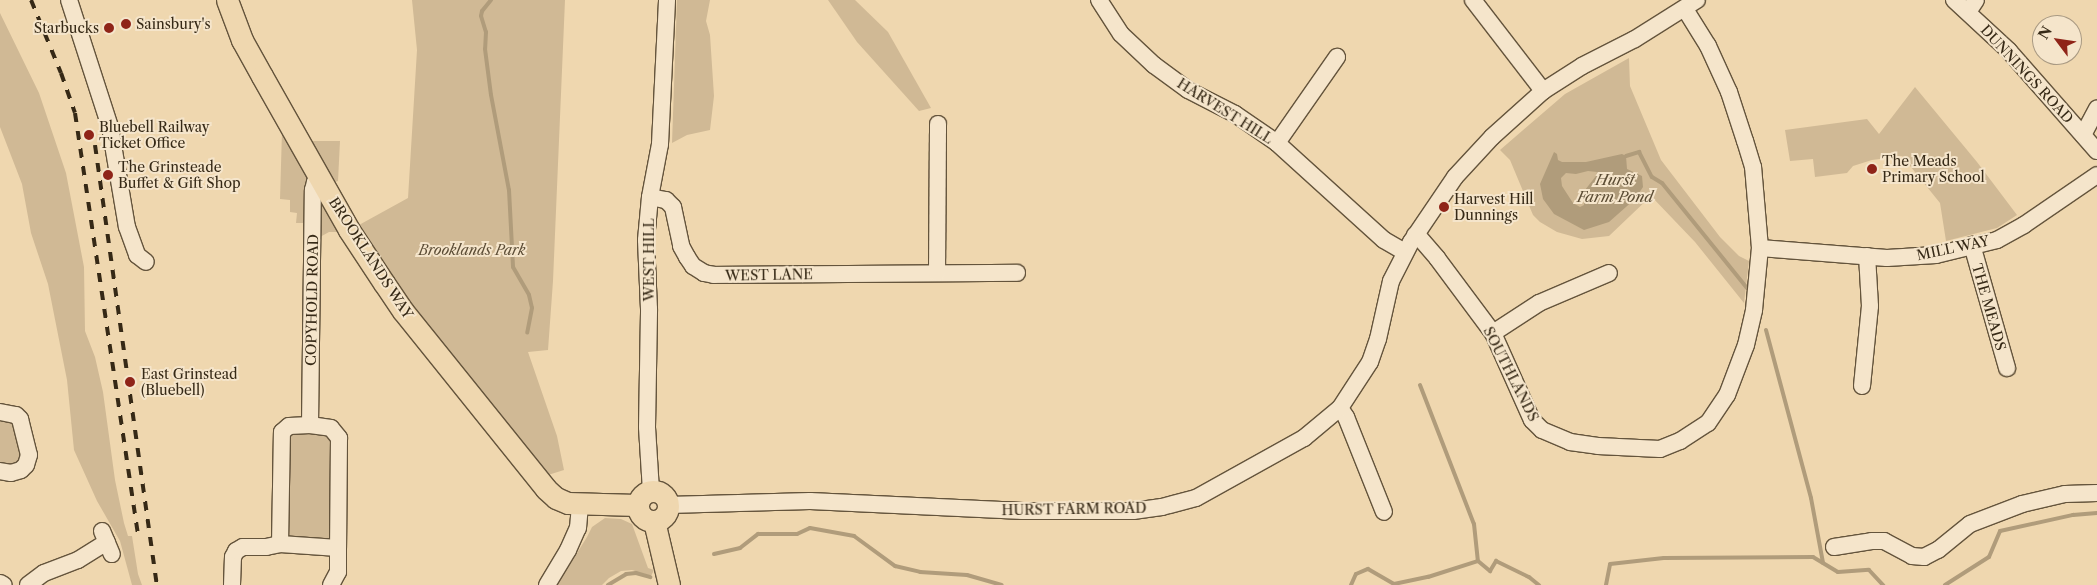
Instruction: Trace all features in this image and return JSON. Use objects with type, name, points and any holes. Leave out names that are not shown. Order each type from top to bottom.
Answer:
[{"type":"main road","name":"BROOKLANDS WAY","points":[[227,0],[242,40],[350,230],[403,311],[546,489],[556,498],[580,505],[644,498]]},
{"type":"main road","points":[[659,492],[665,497],[668,505],[662,518],[654,521],[645,520],[639,514],[644,498],[659,492]]},
{"type":"main road","points":[[654,521],[669,585]]},
{"type":"street","points":[[69,0],[110,127],[127,227],[137,255],[146,262]]},
{"type":"street","name":"WEST HILL","points":[[644,498],[649,309],[646,240],[650,196],[660,144],[667,0]]},
{"type":"street","name":"HARVEST HILL","points":[[1099,0],[1121,34],[1154,65],[1188,90],[1234,114],[1277,143],[1384,240],[1405,252]]},
{"type":"street","points":[[1473,0],[1543,91]]},
{"type":"street","name":"DUNNINGS ROAD","points":[[1954,0],[1972,6],[2097,151]]},
{"type":"street","name":"HURST FARM ROAD","points":[[668,505],[810,501],[1023,511],[1133,511],[1162,507],[1196,498],[1266,461],[1304,438],[1340,408],[1370,362],[1378,339],[1391,281],[1405,252],[1455,178],[1492,136],[1543,91],[1582,66],[1635,39],[1691,4]]},
{"type":"street","name":"SOUTHLANDS","points":[[1415,235],[1419,237],[1437,258],[1493,334],[1532,420],[1542,430],[1556,437],[1588,445],[1660,448],[1680,441],[1708,423],[1727,395],[1746,345],[1754,310],[1760,248],[1754,167],[1730,92],[1691,4]]},
{"type":"street","points":[[1277,143],[1337,56]]},
{"type":"street","points":[[2083,135],[2097,109]]},
{"type":"street","points":[[937,273],[938,124]]},
{"type":"street","name":"MILL WAY","points":[[1760,248],[1867,256],[1912,257],[1936,255],[1996,240],[2024,225],[2097,175]]},
{"type":"street","name":"COPYHOLD ROAD","points":[[310,425],[313,190],[315,182],[321,178]]},
{"type":"street","name":"WEST LANE","points":[[650,196],[666,200],[674,207],[681,246],[687,257],[698,269],[714,276],[1018,273]]},
{"type":"street","name":"THE MEADS","points":[[1972,245],[2007,368]]},
{"type":"street","points":[[1862,386],[1870,306],[1867,256]]},
{"type":"street","points":[[1493,334],[1539,303],[1610,273]]},
{"type":"street","points":[[1340,408],[1346,417],[1384,512]]},
{"type":"street","points":[[0,412],[16,415],[20,419],[29,455],[26,465],[21,470],[11,473],[0,471]]},
{"type":"street","points":[[280,544],[282,432],[289,426],[310,425],[331,428],[339,438],[338,572],[331,585]]},
{"type":"street","points":[[1834,547],[1884,541],[1912,556],[1924,557],[1938,550],[1970,524],[2013,508],[2065,494],[2097,493]]},
{"type":"street","points":[[546,585],[568,550],[578,528],[580,505]]},
{"type":"street","points":[[28,585],[44,573],[78,560],[107,542]]},
{"type":"street","points":[[232,585],[232,557],[236,551],[243,547],[266,547],[280,544],[338,548]]},
{"type":"street","points":[[0,583],[4,585]]},
{"type":"green space","name":"Brooklands Park","points":[[412,0],[565,0],[553,281],[548,350],[528,352],[557,436],[564,470],[548,475],[411,306],[359,225],[408,198],[417,50]]},
{"type":"green space","points":[[677,0],[710,0],[706,21],[710,35],[714,96],[710,130],[687,135],[672,143]]},
{"type":"green space","points":[[828,0],[855,0],[888,32],[931,108],[919,111],[857,42]]},
{"type":"green space","points":[[0,13],[39,93],[66,173],[84,267],[85,331],[95,357],[103,392],[115,480],[124,523],[128,536],[132,536],[138,574],[142,585],[132,585],[120,541],[97,501],[74,450],[67,380],[48,284],[31,233],[22,184],[0,127]]},
{"type":"green space","points":[[1629,58],[1630,86],[1661,160],[1720,237],[1739,256],[1749,261],[1744,303],[1695,242],[1651,196],[1609,236],[1582,239],[1557,232],[1540,222],[1533,215],[1510,160],[1500,150],[1565,94]]},
{"type":"green space","points":[[1915,87],[1977,162],[2017,215],[1997,228],[1946,241],[1940,203],[1902,156],[1872,160],[1853,166],[1847,173],[1815,177],[1813,159],[1790,161],[1785,130],[1867,119],[1879,134]]},
{"type":"green space","points":[[282,131],[307,173],[306,223],[296,223],[297,213],[290,212],[290,200],[280,199]]},
{"type":"green space","points":[[310,141],[340,141],[338,181],[335,182]]},
{"type":"green space","points":[[319,195],[341,232],[329,232],[320,237]]},
{"type":"green space","points":[[0,417],[11,418],[24,451],[18,466],[0,467]]},
{"type":"green space","points":[[325,431],[333,437],[334,534],[329,542],[289,538],[286,534],[288,437],[292,432]]},
{"type":"green space","points":[[605,518],[621,519],[632,524],[648,568],[654,570],[651,576],[632,570],[621,571],[602,585],[557,585],[592,527]]},
{"type":"water","name":"Hurst Farm Pond","points":[[1554,152],[1557,154],[1558,160],[1562,162],[1586,162],[1622,154],[1626,156],[1627,169],[1642,176],[1643,187],[1635,199],[1609,222],[1584,230],[1554,214],[1543,199],[1540,184]],"holes":[[[1597,172],[1585,190],[1584,205],[1580,207],[1573,203],[1562,186],[1561,178],[1566,173]]]},
{"type":"waterway","points":[[491,0],[482,11],[481,16],[486,32],[485,49],[491,95],[509,190],[513,267],[529,295],[532,308],[527,333]]},
{"type":"waterway","points":[[1626,156],[1639,152],[1652,177],[1662,183],[1747,288]]},
{"type":"waterway","points":[[1766,330],[1811,498],[1823,563]]},
{"type":"waterway","points":[[1420,385],[1474,524],[1478,561],[1490,571],[1496,561],[1529,577],[1539,585]]},
{"type":"waterway","points":[[1945,585],[1989,557],[2000,531],[2073,515],[2097,513]]},
{"type":"waterway","points":[[714,554],[740,548],[758,534],[797,534],[810,528],[854,536],[895,566],[920,572],[967,575],[1002,585]]},
{"type":"waterway","points":[[1606,585],[1610,564],[1664,558],[1813,557],[1838,572],[1869,570],[1883,585]]},
{"type":"waterway","points":[[1351,585],[1356,574],[1368,569],[1394,584],[1428,577],[1478,561]]},
{"type":"waterway","points":[[608,585],[626,574],[636,573],[650,577]]},
{"type":"railway","points":[[31,0],[75,113],[138,535]]},
{"type":"railway","points":[[95,145],[157,585]]},
{"type":"place","name":"Sainsbury's","points":[[126,24]]},
{"type":"place","name":"Starbucks","points":[[109,28]]},
{"type":"place","name":"Bluebell Railway Ticket Office","points":[[89,135]]},
{"type":"place","name":"The Meads Primary School","points":[[1872,169]]},
{"type":"place","name":"The Grinsteade Buffet & Gift Shop","points":[[108,175]]},
{"type":"place","name":"Harvest Hill Dunnings","points":[[1444,207]]},
{"type":"place","name":"East Grinstead (Bluebell)","points":[[130,382]]}]
